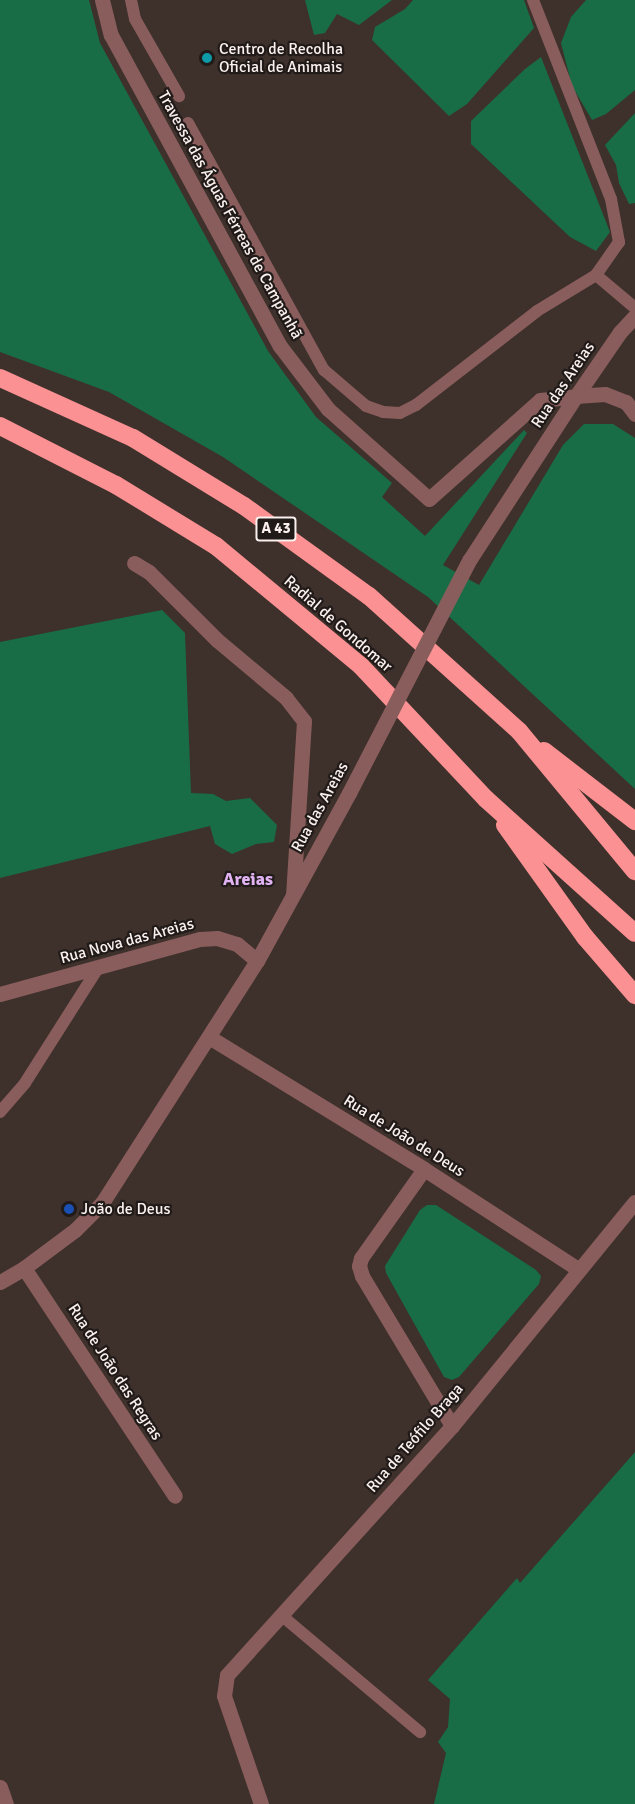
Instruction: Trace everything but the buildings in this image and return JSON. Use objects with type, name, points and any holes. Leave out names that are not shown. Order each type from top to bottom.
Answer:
[{"type":"highway","name":"A 43","points":[[0,378],[133,438],[244,506],[369,596],[519,732],[635,871]]},
{"type":"highway","name":"Radial de Gondomar","points":[[0,426],[116,485],[216,546],[361,666],[486,799],[635,933]]},
{"type":"highway","points":[[519,732],[635,821]]},
{"type":"highway","points":[[486,799],[585,937],[635,994]]},
{"type":"street","name":"Travessa das Águas Férreas de Campanhã","points":[[102,0],[111,35],[280,346],[328,409],[429,499],[540,400],[576,396]]},
{"type":"street","name":"Rua das Areias","points":[[0,1282],[24,1268],[75,1230],[102,1203],[257,961],[349,793],[470,559],[576,396],[620,332],[635,316]]},
{"type":"street","points":[[576,396],[605,394],[626,402],[635,414]]},
{"type":"street","points":[[134,563],[148,572],[217,640],[286,698],[304,721],[293,894]]},
{"type":"street","name":"Rua Nova das Areias","points":[[0,994],[200,939],[217,938],[237,944],[257,961]]},
{"type":"street","name":"Rua de João de Deus","points":[[209,1037],[424,1169],[578,1269]]},
{"type":"street","points":[[424,1169],[361,1258],[359,1266],[362,1276],[452,1426]]},
{"type":"street","name":"Rua de Teófilo Braga","points":[[261,1804],[224,1696],[227,1675],[452,1426],[578,1269],[634,1204]]},
{"type":"street","name":"Rua de João das Regras","points":[[24,1268],[175,1496]]},
{"type":"street","points":[[0,1787],[6,1804]]},
{"type":"lane","points":[[131,0],[135,19],[179,96]]},
{"type":"lane","points":[[188,123],[324,370],[366,406],[383,412],[400,413],[416,405],[537,311],[596,274],[619,242],[611,199],[533,0]]},
{"type":"lane","points":[[596,274],[635,308]]},
{"type":"lane","points":[[0,1112],[25,1083],[98,968]]},
{"type":"lane","points":[[281,1615],[420,1732]]},
{"type":"green space","points":[[0,0],[89,0],[100,43],[268,351],[316,417],[392,483],[382,497],[425,536],[524,430],[527,433],[443,565],[479,585],[563,445],[584,424],[613,424],[635,438],[635,789],[428,597],[223,457],[109,392],[0,352]]},
{"type":"green space","points":[[305,0],[392,0],[359,25],[337,14],[325,33],[314,35]]},
{"type":"green space","points":[[413,0],[524,0],[534,28],[467,104],[449,116],[372,40],[375,27],[405,9]]},
{"type":"green space","points":[[586,0],[635,0],[635,90],[606,114],[592,120],[572,86],[561,43],[571,17]]},
{"type":"green space","points":[[541,57],[610,232],[596,251],[570,237],[471,144],[471,121],[525,69]]},
{"type":"green space","points":[[635,113],[635,203],[629,204],[619,183],[616,165],[605,145]]},
{"type":"green space","points":[[162,610],[185,633],[191,793],[213,794],[226,801],[250,798],[277,825],[274,842],[256,844],[232,854],[215,844],[210,826],[0,878],[0,642]]},
{"type":"green space","points":[[427,1205],[436,1205],[536,1270],[541,1276],[539,1284],[459,1377],[452,1380],[444,1377],[386,1273],[385,1266],[420,1210]]},
{"type":"green space","points":[[635,1452],[635,1804],[434,1804],[446,1753],[438,1742],[448,1727],[450,1699],[428,1680],[517,1578],[520,1583]]},
{"type":"place","name":"Centro de Recolha Oficial de Animais","points":[[207,58]]},
{"type":"place","name":"João de Deus","points":[[69,1209]]},
{"type":"district","name":"Areias","points":[[248,879]]}]
